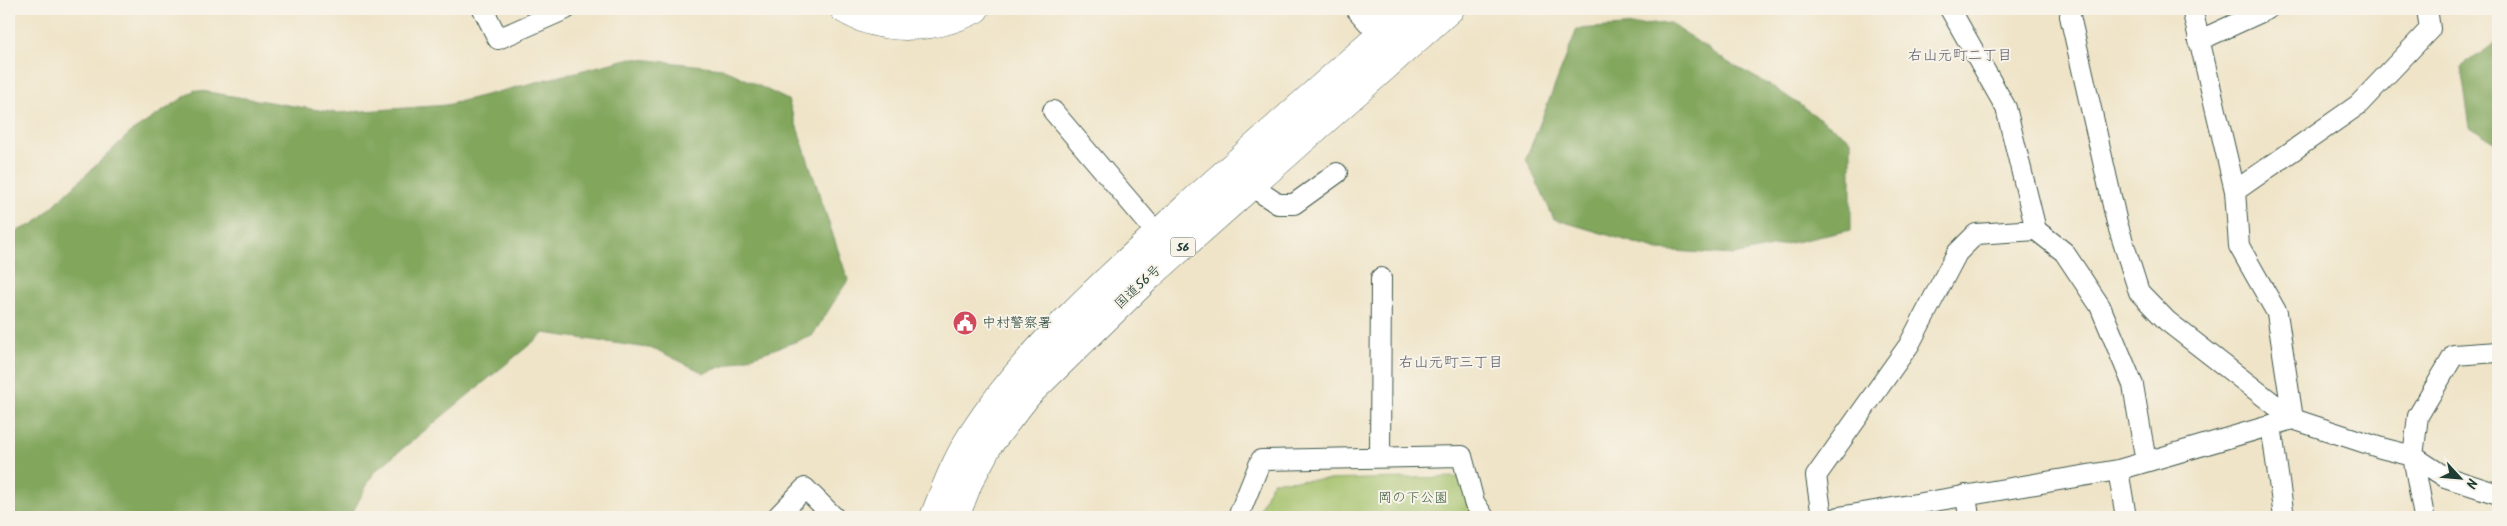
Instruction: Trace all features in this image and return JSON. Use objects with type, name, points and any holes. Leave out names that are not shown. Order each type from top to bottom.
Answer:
[{"type":"highway","points":[[844,9],[854,15],[886,25],[921,26],[947,21],[975,9]]},
{"type":"highway","name":"国道56号","points":[[955,517],[969,481],[989,444],[1028,394],[1175,254],[1450,9]]},
{"type":"highway","name":"国道56号","points":[[934,517],[952,473],[972,436],[1010,383],[1128,260],[1391,19]]},
{"type":"street","points":[[482,9],[498,39],[566,9]]},
{"type":"street","points":[[1356,9],[1391,19],[1404,49]]},
{"type":"street","points":[[1950,9],[2006,108],[2036,230],[2064,252],[2100,306],[2133,385],[2146,462]]},
{"type":"street","points":[[2071,9],[2070,16],[2117,223],[2139,292],[2167,322],[2293,418],[2382,448],[2413,456],[2446,477],[2498,494]]},
{"type":"street","points":[[2192,9],[2198,41],[2235,191],[2239,246],[2277,313],[2293,418]]},
{"type":"street","points":[[2198,41],[2268,9]]},
{"type":"street","points":[[2235,191],[2358,106],[2430,28],[2428,9]]},
{"type":"street","points":[[1054,111],[1175,254]]},
{"type":"street","points":[[1251,186],[1278,204],[1294,204],[1336,173]]},
{"type":"street","points":[[1822,517],[1816,476],[1909,345],[1956,253],[1976,234],[2036,230]]},
{"type":"street","points":[[1380,457],[1381,278]]},
{"type":"street","points":[[2424,517],[2413,456],[2418,416],[2454,355],[2498,352]]},
{"type":"street","points":[[1839,517],[2118,470],[2293,418]]},
{"type":"street","points":[[2272,425],[2284,517]]},
{"type":"street","points":[[1238,517],[1261,460],[1462,456],[1474,502],[1484,517]]},
{"type":"street","points":[[2118,470],[2126,517]]},
{"type":"street","points":[[777,517],[805,488],[834,517]]},
{"type":"street","points":[[1966,495],[1969,517]]},
{"type":"green space","points":[[1670,23],[1729,63],[1775,88],[1851,140],[1851,230],[1734,255],[1658,250],[1554,219],[1526,159],[1577,29]]},
{"type":"green space","points":[[2498,41],[2498,144],[2470,127],[2461,67]]},
{"type":"green space","points":[[631,58],[722,68],[788,100],[848,280],[812,336],[704,373],[655,349],[544,333],[374,472],[350,517],[9,517],[9,234],[34,224],[131,132],[195,90],[337,113],[446,105]]},
{"type":"green space","name":"岡の下公園","points":[[1460,477],[1473,517],[1256,517],[1273,481]]},
{"type":"place","name":"中村警察署","points":[[965,323]]},
{"type":"district","name":"右山元町二丁目","points":[[1960,56]]},
{"type":"district","name":"右山元町三丁目","points":[[1451,363]]}]
